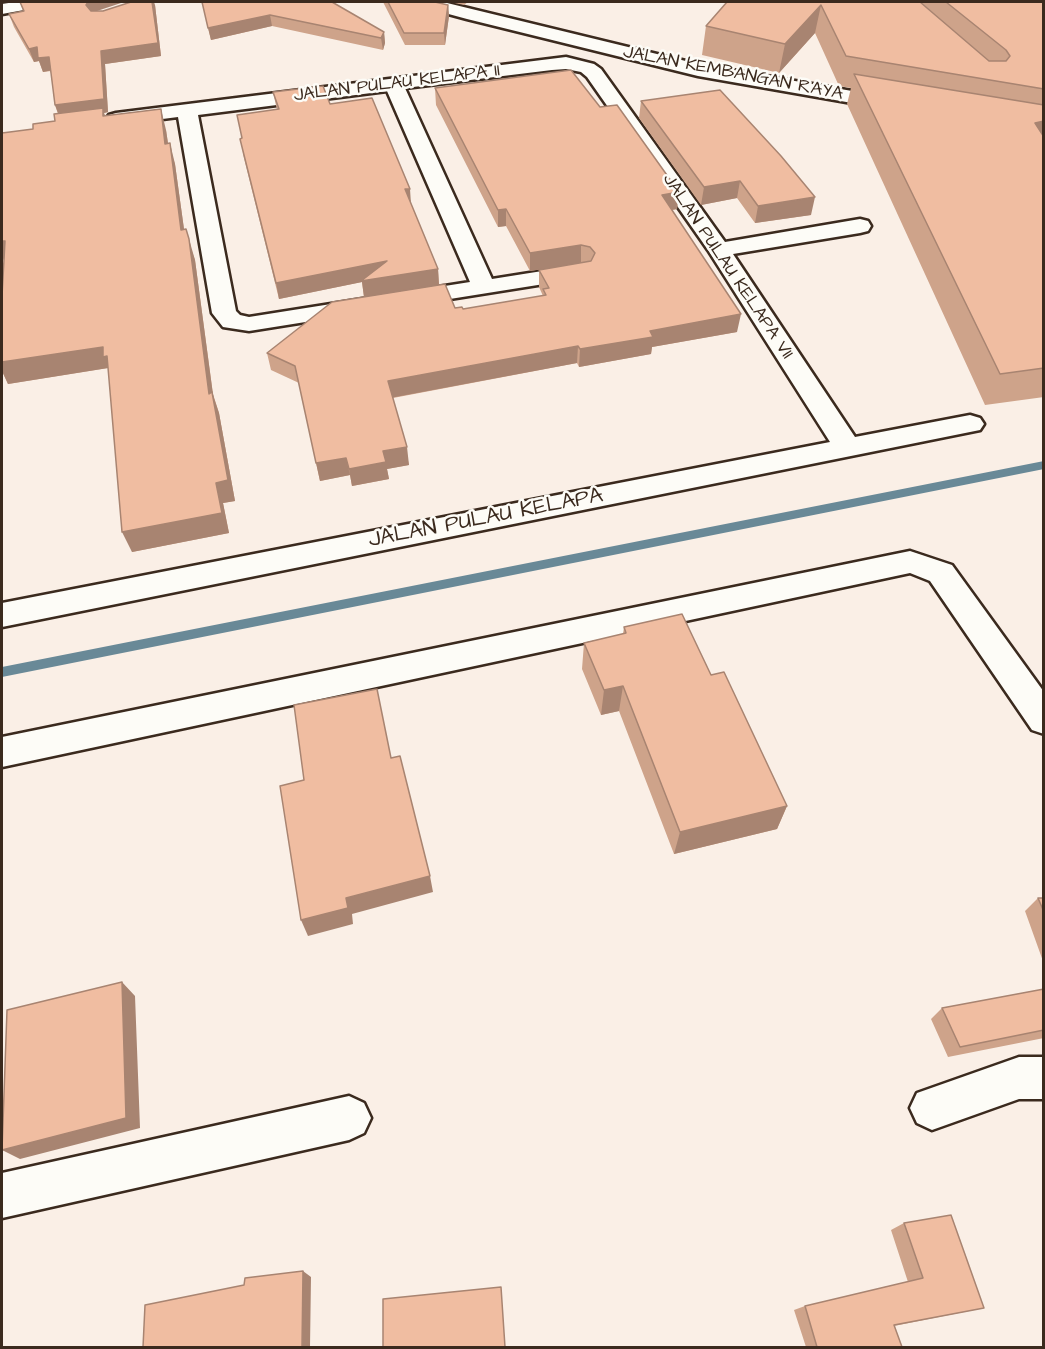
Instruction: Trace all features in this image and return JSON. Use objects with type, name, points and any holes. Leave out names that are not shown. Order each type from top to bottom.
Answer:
[{"type":"street","points":[[2,9],[40,2]]},
{"type":"street","name":"JALAN KEMBANGAN RAYA","points":[[425,2],[698,70],[915,108]]},
{"type":"street","name":"JALAN PULAU KELAPA II","points":[[94,122],[552,64],[579,65]]},
{"type":"street","name":"JALAN PULAU KELAPA VII","points":[[579,65],[594,73],[718,250],[847,447]]},
{"type":"street","points":[[394,84],[484,287]]},
{"type":"street","points":[[187,110],[224,313],[232,322],[249,324],[580,272]]},
{"type":"street","points":[[718,250],[860,226]]},
{"type":"street","name":"JALAN PULAU KELAPA","points":[[2,615],[970,424]]},
{"type":"street","points":[[2,752],[910,562],[941,573],[1044,720]]},
{"type":"street","points":[[932,1108],[1019,1078],[1044,1078]]},
{"type":"street","points":[[2,1196],[349,1118]]},
{"type":"building","points":[[20,2],[88,2],[86,5],[91,11],[103,11],[131,2],[152,2],[158,43],[101,51],[104,99],[55,105],[49,57],[38,58],[37,47],[29,49],[9,14],[24,11]]},
{"type":"building","points":[[202,2],[332,2],[384,32],[381,38],[270,15],[208,28]]},
{"type":"building","points":[[388,2],[435,2],[448,5],[444,33],[404,33]]},
{"type":"building","points":[[727,2],[920,2],[989,61],[1006,61],[1010,56],[1006,50],[946,2],[1044,2],[1044,89],[846,56],[821,5],[785,44],[706,26]]},
{"type":"building","points":[[571,70],[600,107],[617,105],[679,192],[662,195],[741,314],[650,331],[653,337],[580,349],[578,346],[388,381],[407,447],[383,451],[386,462],[349,469],[346,458],[316,463],[295,366],[267,353],[332,302],[445,284],[455,308],[462,307],[463,309],[546,295],[543,289],[549,288],[539,270],[591,261],[595,253],[590,247],[581,245],[530,253],[506,209],[498,210],[435,88]]},
{"type":"building","points":[[854,74],[1044,105],[1044,121],[1035,123],[1044,137],[1044,368],[1000,374]]},
{"type":"building","points":[[323,86],[330,104],[372,98],[410,189],[405,189],[438,269],[361,281],[387,261],[276,283],[240,139],[242,138],[237,115],[279,109],[273,92]]},
{"type":"building","points":[[720,90],[815,197],[758,206],[740,181],[704,187],[641,101]]},
{"type":"building","points":[[103,108],[103,116],[161,109],[165,144],[170,143],[181,230],[186,229],[189,239],[209,394],[212,392],[228,480],[216,483],[222,513],[122,532],[107,356],[103,357],[103,347],[2,362],[5,241],[2,241],[2,133],[33,129],[33,124],[55,121],[54,114]]},
{"type":"building","points":[[682,614],[711,675],[724,672],[787,806],[680,832],[623,686],[604,690],[584,643],[626,633],[624,627]]},
{"type":"building","points":[[377,689],[391,758],[400,756],[430,876],[346,898],[348,908],[301,920],[280,786],[304,780],[294,705]]},
{"type":"building","points":[[1038,898],[1044,898],[1044,912]]},
{"type":"building","points":[[122,982],[126,1118],[2,1150],[7,1010]]},
{"type":"building","points":[[1044,989],[1044,1030],[960,1047],[942,1008]]},
{"type":"building","points":[[951,1215],[984,1308],[894,1325],[902,1347],[817,1347],[805,1306],[923,1278],[904,1223]]},
{"type":"building","points":[[303,1271],[302,1347],[143,1347],[145,1305],[244,1285],[245,1278]]},
{"type":"building","points":[[501,1287],[505,1347],[383,1347],[383,1299]]},
{"type":"waterway","points":[[2,672],[1044,465]]}]
